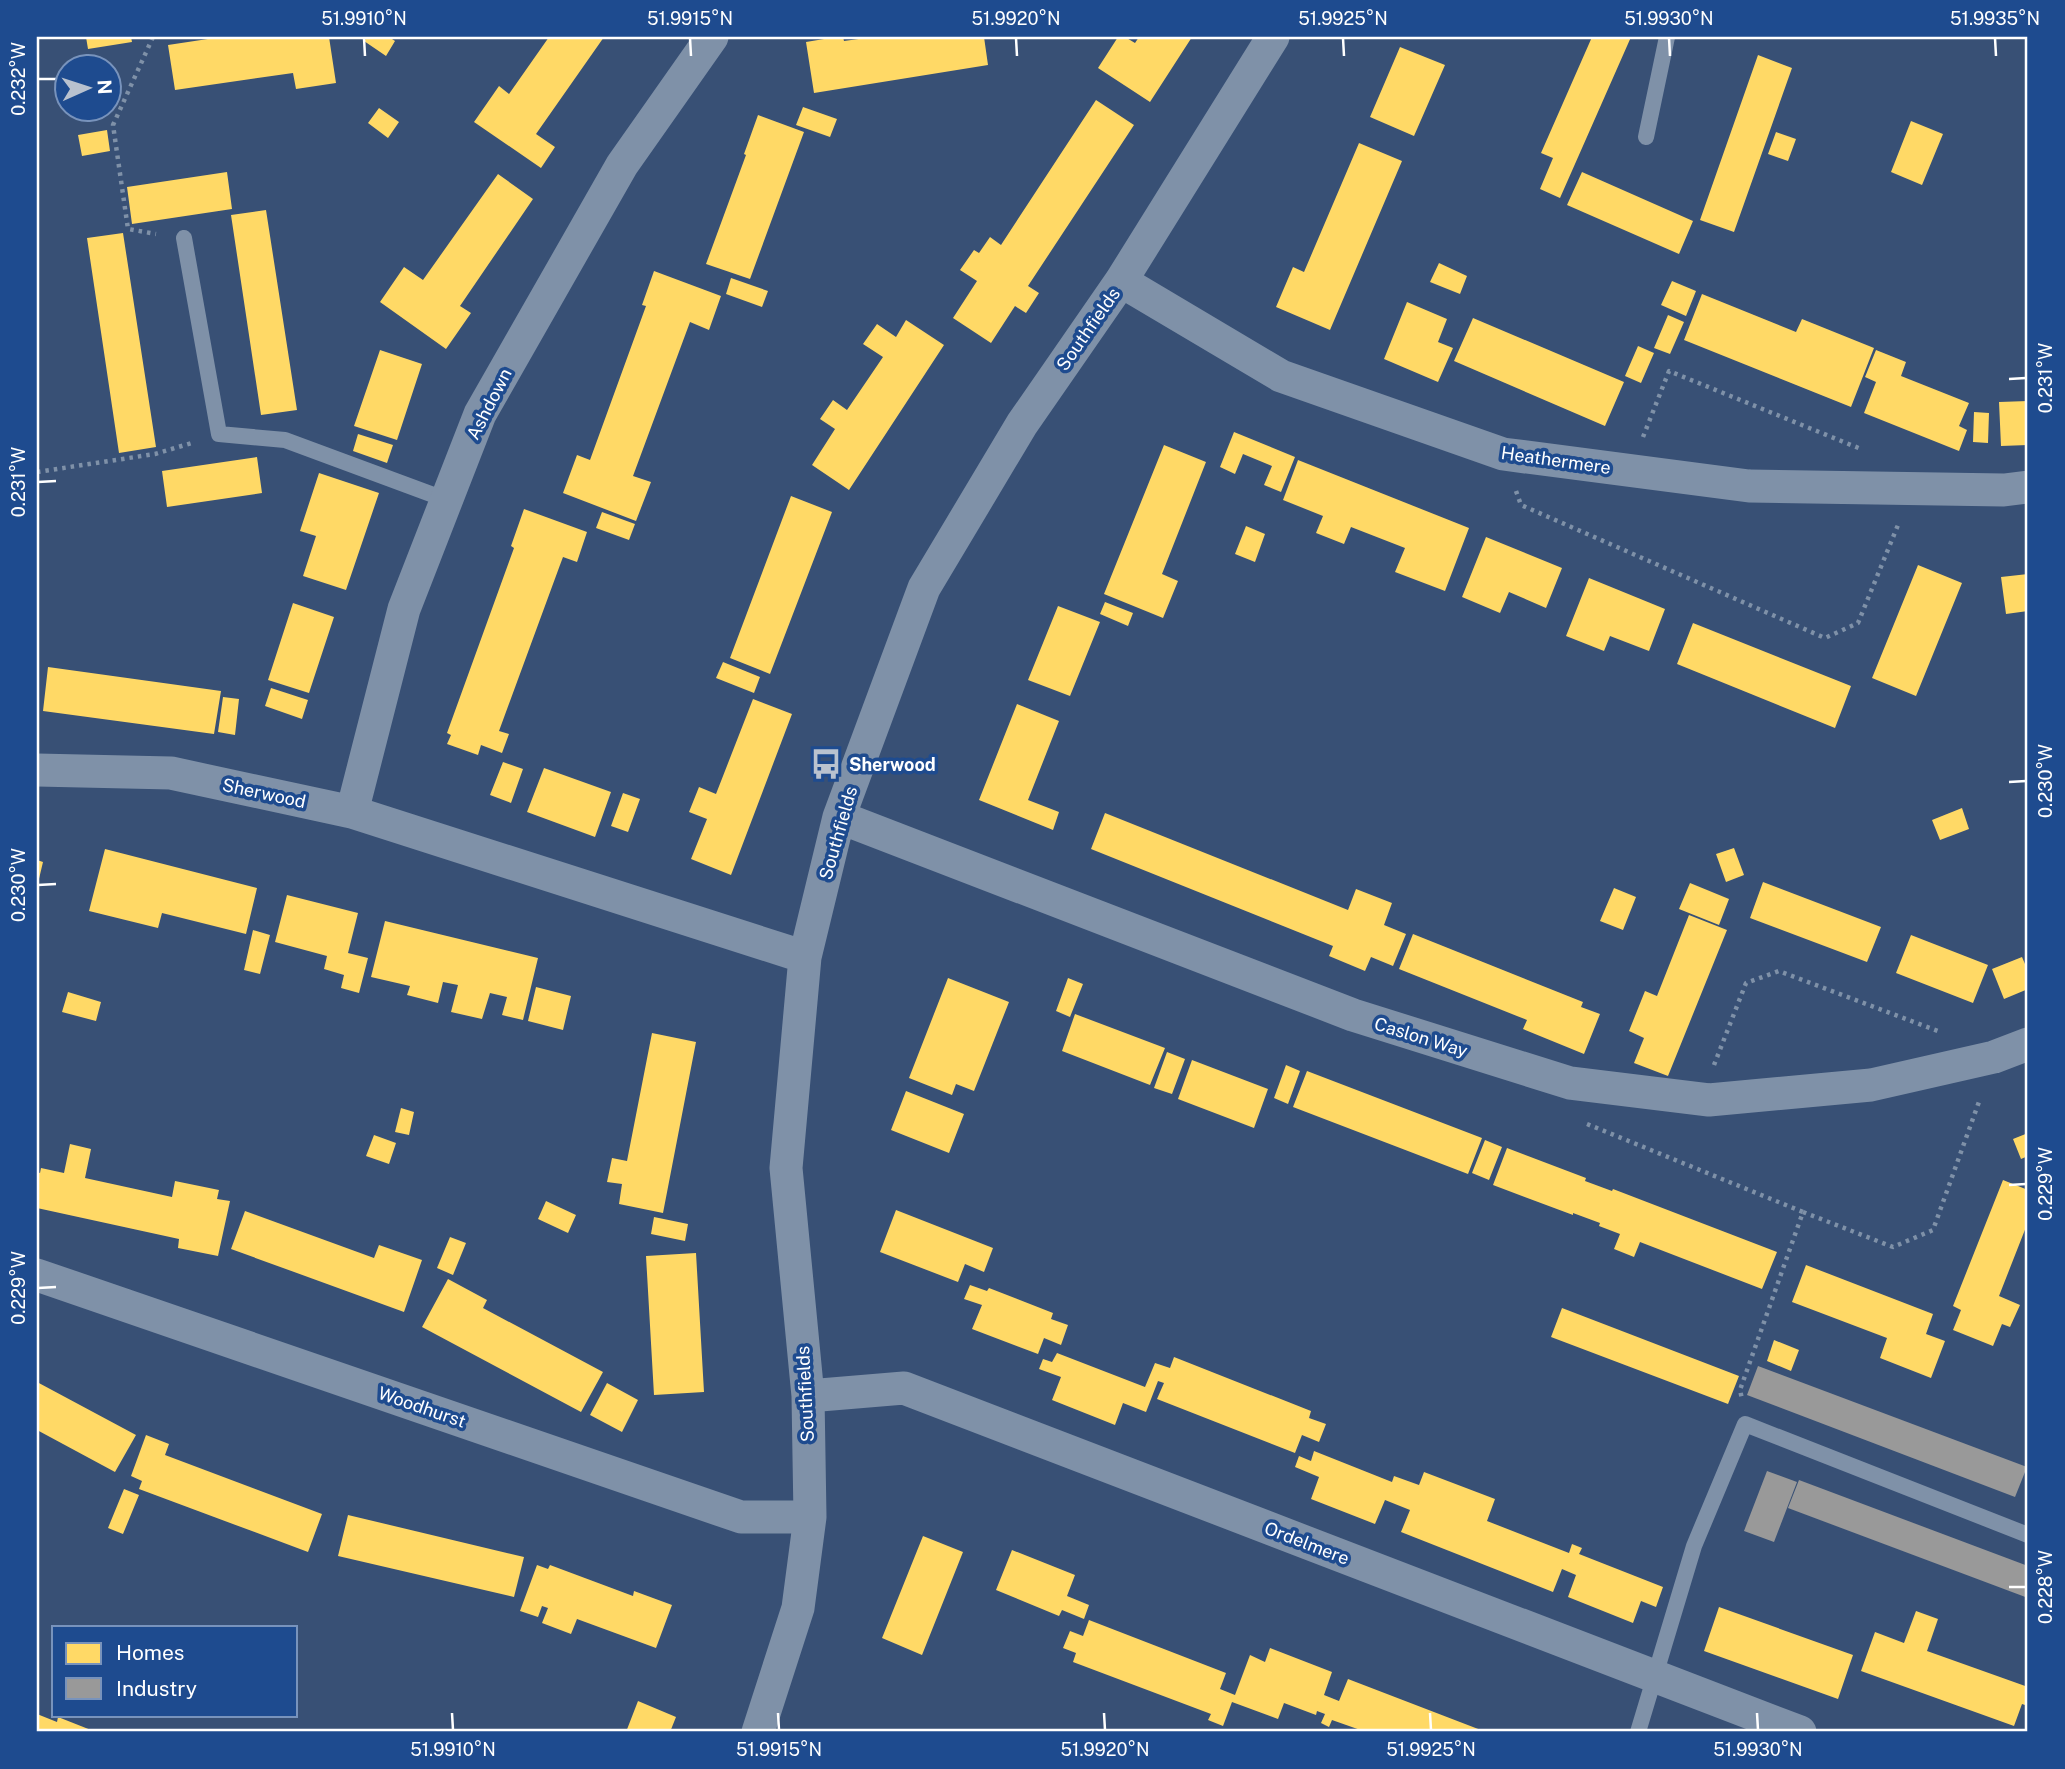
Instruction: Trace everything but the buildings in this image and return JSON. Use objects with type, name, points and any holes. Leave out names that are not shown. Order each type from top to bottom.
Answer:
[{"type":"street","name":"Ashdown","points":[[352,812],[404,608],[480,414],[615,177],[712,37]]},
{"type":"street","name":"Southfields","points":[[758,1732],[798,1608],[810,1517],[808,1396],[786,1168],[805,957],[839,817],[924,588],[1022,424],[1121,281],[1273,37]]},
{"type":"street","name":"Heathermere","points":[[1121,281],[1281,376],[1503,454],[1749,486],[2004,490],[2028,487]]},
{"type":"street","name":"Sherwood","points":[[37,770],[171,773],[352,812],[805,957]]},
{"type":"street","name":"Caslon Way","points":[[839,817],[1353,1015],[1570,1083],[1701,1099],[1871,1085],[1994,1057],[2028,1044]]},
{"type":"street","name":"Woodhurst","points":[[37,1275],[741,1517],[810,1517]]},
{"type":"street","name":"Ordelmere","points":[[808,1396],[904,1388],[1800,1732]]},
{"type":"lane","points":[[1646,137],[1667,37]]},
{"type":"lane","points":[[184,238],[219,434],[285,440],[447,500]]},
{"type":"lane","points":[[1637,1732],[1694,1546],[1745,1424],[2028,1535]]},
{"type":"path","points":[[153,37],[113,125],[128,229],[184,238]]},
{"type":"path","points":[[1630,471],[1669,371],[1867,452]]},
{"type":"path","points":[[37,472],[155,454],[219,434]]},
{"type":"path","points":[[1503,454],[1521,505],[1825,638],[1858,623],[1912,489]]},
{"type":"path","points":[[1701,1099],[1746,983],[1779,971],[1943,1033]]},
{"type":"path","points":[[1570,1083],[1582,1122],[1893,1247],[1933,1230],[1994,1057]]},
{"type":"path","points":[[1745,1424],[1740,1391],[1803,1212]]},
{"type":"place","name":"Sherwood","points":[[826,764]]}]
